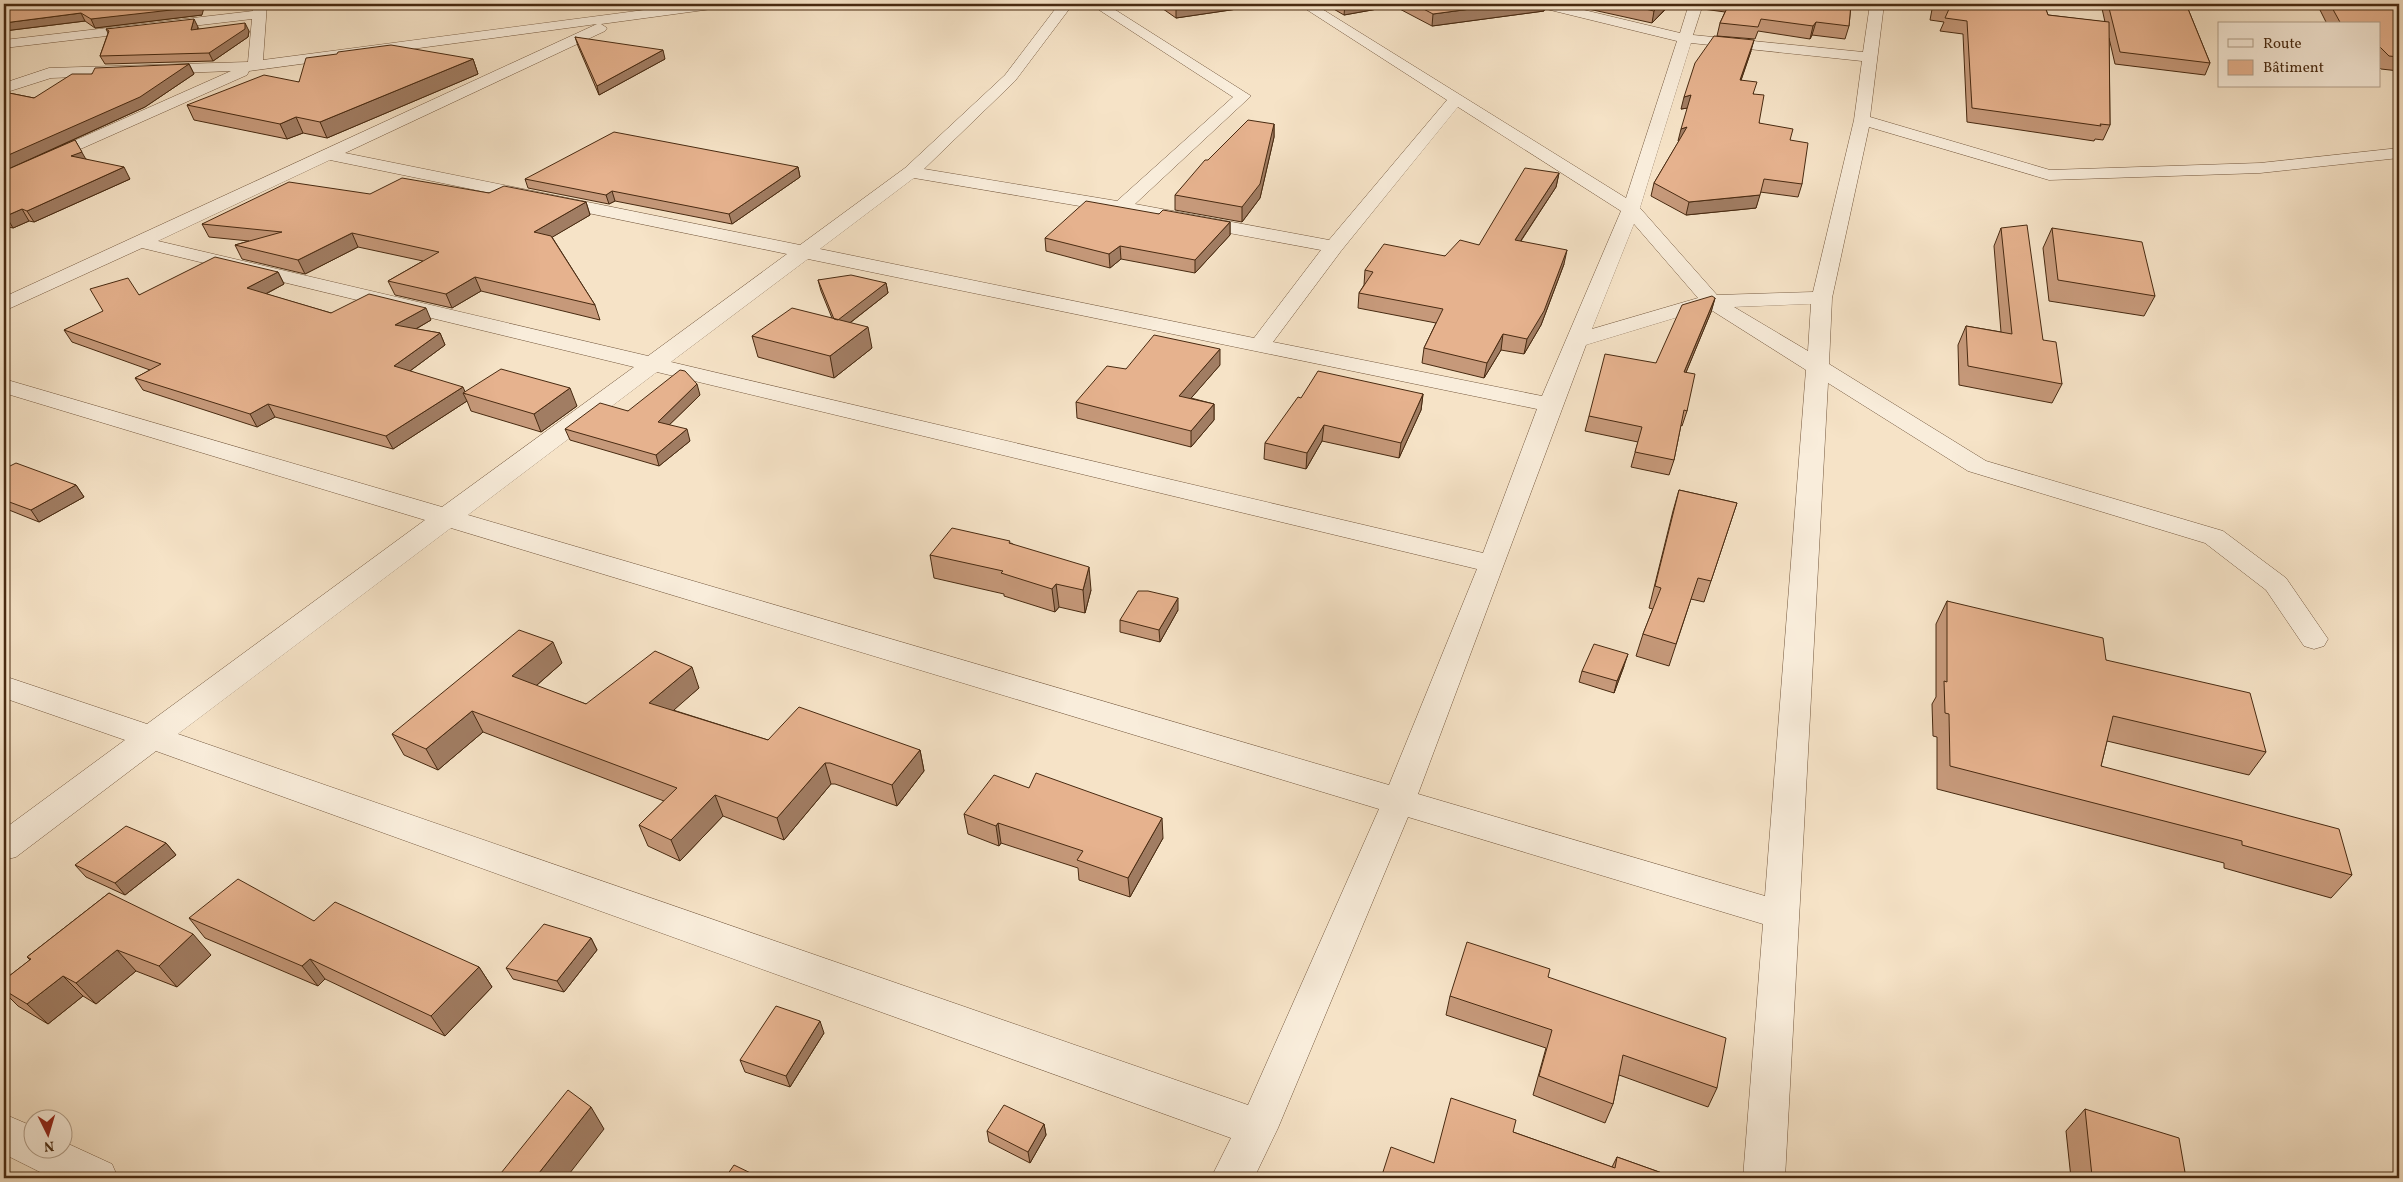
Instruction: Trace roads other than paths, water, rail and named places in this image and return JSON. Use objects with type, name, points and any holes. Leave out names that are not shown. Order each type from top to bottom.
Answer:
[{"type":"street","points":[[4,88],[50,73],[255,66],[719,4]]},
{"type":"street","points":[[4,847],[911,172],[1010,78],[1066,4]]},
{"type":"street","points":[[1098,4],[1243,96],[1121,207]]},
{"type":"street","points":[[1305,4],[1631,209],[1711,301],[1977,466],[2214,537],[2276,584],[2314,639]]},
{"type":"street","points":[[1543,4],[1598,19],[1683,38],[1870,57]]},
{"type":"street","points":[[1232,1178],[1258,1128],[1399,801],[1492,564],[1550,405],[1631,209],[1683,38],[1696,4]]},
{"type":"street","points":[[1764,1178],[1822,298],[1862,120],[1877,4]]},
{"type":"street","points":[[4,44],[260,9],[255,66]]},
{"type":"street","points":[[4,305],[626,16]]},
{"type":"street","points":[[4,178],[255,66]]},
{"type":"street","points":[[1260,345],[1334,247],[1456,99]]},
{"type":"street","points":[[1862,120],[2049,175],[2260,168],[2399,152]]},
{"type":"street","points":[[326,154],[1550,405]]},
{"type":"street","points":[[911,172],[1121,207],[1334,247]]},
{"type":"street","points":[[140,242],[1492,564]]},
{"type":"street","points":[[1576,341],[1668,312],[1711,301],[1822,298]]},
{"type":"street","points":[[4,386],[1781,915]]},
{"type":"street","points":[[4,687],[152,737],[1258,1128]]},
{"type":"street","points":[[4,1133],[22,1142]]},
{"type":"street","points":[[58,1160],[97,1178]]}]
